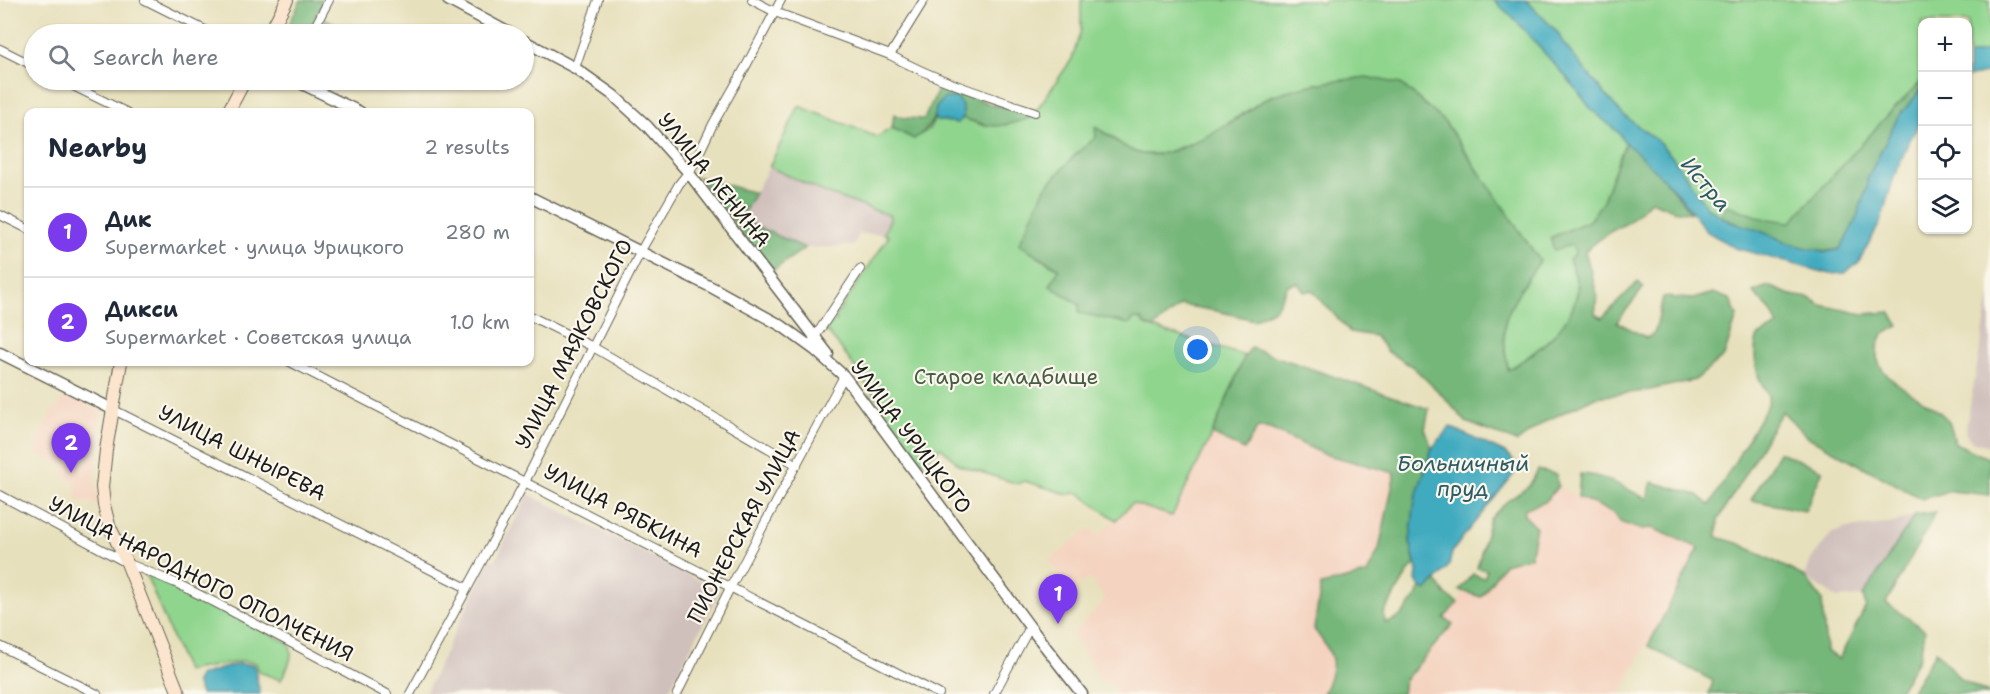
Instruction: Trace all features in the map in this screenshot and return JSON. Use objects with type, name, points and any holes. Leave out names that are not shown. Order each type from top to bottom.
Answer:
[{"type":"main road","points":[[274,24],[287,0]]},
{"type":"main road","points":[[230,108],[240,90]]},
{"type":"main road","points":[[120,366],[102,487],[109,525],[127,563],[179,694]]},
{"type":"street","points":[[145,0],[193,24]]},
{"type":"street","points":[[316,24],[329,0]]},
{"type":"street","points":[[448,0],[492,24]]},
{"type":"street","points":[[575,68],[598,0]]},
{"type":"street","points":[[752,0],[775,12],[890,55],[968,90],[1035,112]]},
{"type":"street","name":"УЛИЦА МАЯКОВСКОГО","points":[[410,694],[526,480],[640,252],[679,184],[692,168],[713,124],[781,0]]},
{"type":"street","points":[[890,55],[924,0]]},
{"type":"street","name":"УЛИЦА ЛЕНИНА","points":[[534,46],[575,68],[613,95],[647,126],[688,172],[799,318],[812,341],[844,376]]},
{"type":"street","points":[[0,49],[24,61]]},
{"type":"street","points":[[81,90],[118,108]]},
{"type":"street","points":[[315,90],[352,108]]},
{"type":"street","points":[[534,199],[812,341],[860,269]]},
{"type":"street","points":[[0,215],[24,227]]},
{"type":"street","points":[[534,318],[593,347],[797,465]]},
{"type":"street","points":[[782,326],[800,330],[799,318]]},
{"type":"street","name":"УЛИЦА ШНЫРЕВА","points":[[0,353],[24,365]]},
{"type":"street","name":"УЛИЦА ШНЫРЕВА","points":[[26,366],[467,588]]},
{"type":"street","name":"УЛИЦА РЯБКИНА","points":[[298,366],[526,480],[730,588],[939,694]]},
{"type":"street","name":"ПИОНЕРСКАЯ УЛИЦА","points":[[676,694],[844,376]]},
{"type":"street","name":"УЛИЦА УРИЦКОГО","points":[[844,376],[1082,694]]},
{"type":"street","name":"УЛИЦА НАРОДНОГО ОПОЛЧЕНИЯ","points":[[0,495],[127,563],[178,584],[387,694]]},
{"type":"street","points":[[994,694],[1030,627]]},
{"type":"street","points":[[0,646],[97,694]]},
{"type":"shaded area","points":[[769,167],[828,194],[891,216],[884,234],[859,234],[853,246],[805,248],[740,219]]},
{"type":"shaded area","points":[[1990,295],[1990,446],[1971,441],[1965,432]]},
{"type":"shaded area","points":[[1245,356],[1422,423],[1371,599],[1391,682],[1458,603],[1470,578],[1487,584],[1524,503],[1547,484],[1558,486],[1578,497],[1699,548],[1648,646],[1645,645],[1621,694],[1114,694],[1116,692],[1109,681],[1104,683],[1072,634],[1106,599],[1089,578],[1072,589],[1049,561],[1088,529],[1098,535],[1132,503],[1172,516],[1212,434]]},
{"type":"shaded area","points":[[65,393],[102,412],[94,481],[100,505],[76,499],[76,483],[66,480],[67,477],[62,475],[65,463],[63,465],[33,453],[53,407],[59,408]]},
{"type":"shaded area","points":[[528,494],[720,591],[667,694],[425,694],[490,559],[495,561]]},
{"type":"shaded area","points":[[1915,515],[1863,596],[1837,598],[1805,577],[1811,559],[1832,533],[1847,528],[1894,523]]},
{"type":"green space","points":[[301,0],[324,0],[312,24],[289,24]]},
{"type":"green space","name":"Старое кладбище","points":[[1081,0],[1317,0],[1322,4],[1324,0],[1494,0],[1517,22],[1573,85],[1591,109],[1620,134],[1625,143],[1602,203],[1589,221],[1550,238],[1571,245],[1576,250],[1569,259],[1577,287],[1574,304],[1561,327],[1541,347],[1508,370],[1504,334],[1507,316],[1540,261],[1445,122],[1401,84],[1319,83],[1270,96],[1208,136],[1163,154],[1141,154],[1126,148],[1111,136],[1097,137],[1077,153],[1045,188],[1036,256],[1059,269],[1050,286],[1079,304],[1142,320],[1144,324],[1153,328],[1245,356],[1212,434],[1172,516],[1132,503],[1116,520],[1079,493],[1067,494],[1024,481],[1018,484],[959,465],[941,447],[922,463],[825,329],[837,320],[835,317],[889,236],[884,234],[891,216],[828,194],[769,167],[799,106],[877,137],[892,128],[914,139],[929,129],[934,120],[957,123],[963,118],[984,126],[1034,114],[1072,59],[1081,30]]},
{"type":"green space","points":[[1526,0],[1990,0],[1990,50],[1972,55],[1972,18],[1918,18],[1918,93],[1911,101],[1855,222],[1730,222],[1707,207],[1674,159],[1659,142],[1621,113],[1563,43],[1558,33]]},
{"type":"green space","points":[[324,18],[334,23],[333,24],[321,24]]},
{"type":"green space","points":[[1367,77],[1401,84],[1445,122],[1540,261],[1507,315],[1504,340],[1508,370],[1541,347],[1569,316],[1578,290],[1569,259],[1576,250],[1571,245],[1554,250],[1550,238],[1589,221],[1602,203],[1625,143],[1670,186],[1691,213],[1673,210],[1651,201],[1629,222],[1608,233],[1585,251],[1597,294],[1595,314],[1602,318],[1638,282],[1644,287],[1617,322],[1647,338],[1655,332],[1663,297],[1693,299],[1713,293],[1730,299],[1737,316],[1724,356],[1695,380],[1645,391],[1595,397],[1546,421],[1517,442],[1466,422],[1413,367],[1388,352],[1375,336],[1350,332],[1312,290],[1304,292],[1298,283],[1288,285],[1276,308],[1254,320],[1181,305],[1153,328],[1144,324],[1142,320],[1134,319],[1129,324],[1079,313],[1079,304],[1050,286],[1059,269],[1019,244],[1045,188],[1077,153],[1096,137],[1095,127],[1138,153],[1150,155],[1163,153],[1205,137],[1272,96],[1307,86]]},
{"type":"green space","points":[[944,85],[992,105],[1032,114],[1030,118],[996,126],[963,118],[963,109],[936,108],[929,126],[914,139],[892,128],[894,114],[904,118],[924,119],[939,88]]},
{"type":"green space","points":[[1918,85],[1918,94],[1898,117],[1867,179],[1867,187],[1855,222],[1840,249],[1828,251],[1794,245],[1721,216],[1727,205],[1761,218],[1791,222]]},
{"type":"green space","points":[[698,177],[755,193],[740,219],[805,248],[772,271]]},
{"type":"green space","points":[[1768,286],[1791,295],[1809,298],[1821,305],[1863,314],[1890,312],[1899,326],[1883,334],[1878,347],[1878,362],[1884,372],[1941,413],[1949,423],[1955,443],[1990,459],[1990,495],[1950,491],[1922,499],[1806,436],[1782,411],[1718,520],[1717,537],[1740,544],[1805,577],[1822,600],[1826,651],[1839,659],[1866,606],[1863,596],[1915,515],[1936,512],[1886,603],[1925,630],[1919,658],[1897,694],[1709,694],[1713,681],[1648,646],[1699,548],[1652,528],[1639,529],[1620,522],[1614,513],[1578,497],[1580,474],[1606,479],[1647,499],[1652,482],[1698,495],[1710,505],[1768,404],[1767,393],[1758,373],[1755,346],[1758,336],[1778,326],[1771,311],[1753,292]]},
{"type":"green space","points":[[1251,348],[1429,409],[1425,429],[1432,448],[1415,500],[1410,541],[1415,564],[1384,613],[1385,623],[1402,615],[1421,588],[1426,591],[1436,580],[1446,595],[1458,603],[1444,618],[1453,624],[1404,681],[1402,694],[1323,694],[1331,674],[1332,660],[1326,646],[1314,629],[1321,585],[1367,574],[1379,549],[1395,473],[1324,454],[1270,429],[1258,427],[1244,450],[1212,434],[1245,356]]},
{"type":"green space","points":[[1779,452],[1823,470],[1805,511],[1751,500]]},
{"type":"green space","points":[[1538,470],[1556,474],[1558,486],[1545,502],[1526,508],[1524,515],[1536,527],[1530,557],[1504,564],[1481,597],[1459,590],[1473,574],[1484,578],[1487,570],[1477,568],[1490,519],[1506,502],[1529,486]]},
{"type":"green space","points":[[145,572],[289,643],[291,658],[281,680],[259,672],[256,663],[243,661],[186,671]]},
{"type":"green space","points":[[1936,651],[1960,679],[1990,694],[1910,694]]},
{"type":"water","points":[[1494,0],[1526,0],[1558,33],[1563,43],[1621,113],[1659,142],[1674,159],[1707,207],[1730,222],[1753,228],[1794,245],[1828,252],[1840,249],[1855,222],[1867,187],[1867,179],[1898,117],[1918,94],[1918,126],[1894,177],[1880,223],[1858,263],[1844,273],[1830,274],[1735,248],[1706,231],[1682,198],[1639,154],[1625,143],[1620,134],[1591,109],[1573,85],[1517,22]]},
{"type":"water","points":[[1990,50],[1990,72],[1972,76],[1972,55]]},
{"type":"water","points":[[944,98],[958,98],[963,109],[963,118],[958,123],[934,120],[936,108]]},
{"type":"water","name":"Больничный пруд","points":[[1450,427],[1505,453],[1515,462],[1514,474],[1452,552],[1449,566],[1426,591],[1416,580],[1417,571],[1410,541],[1415,500],[1432,448]]},
{"type":"water","points":[[238,664],[254,665],[260,694],[201,694],[196,682],[200,675]]},
{"type":"place","name":"Дикси","points":[[71,473]]},
{"type":"place","name":"Дик","points":[[1058,624]]},
{"type":"water label","name":"Истра","points":[[1706,184]]}]
